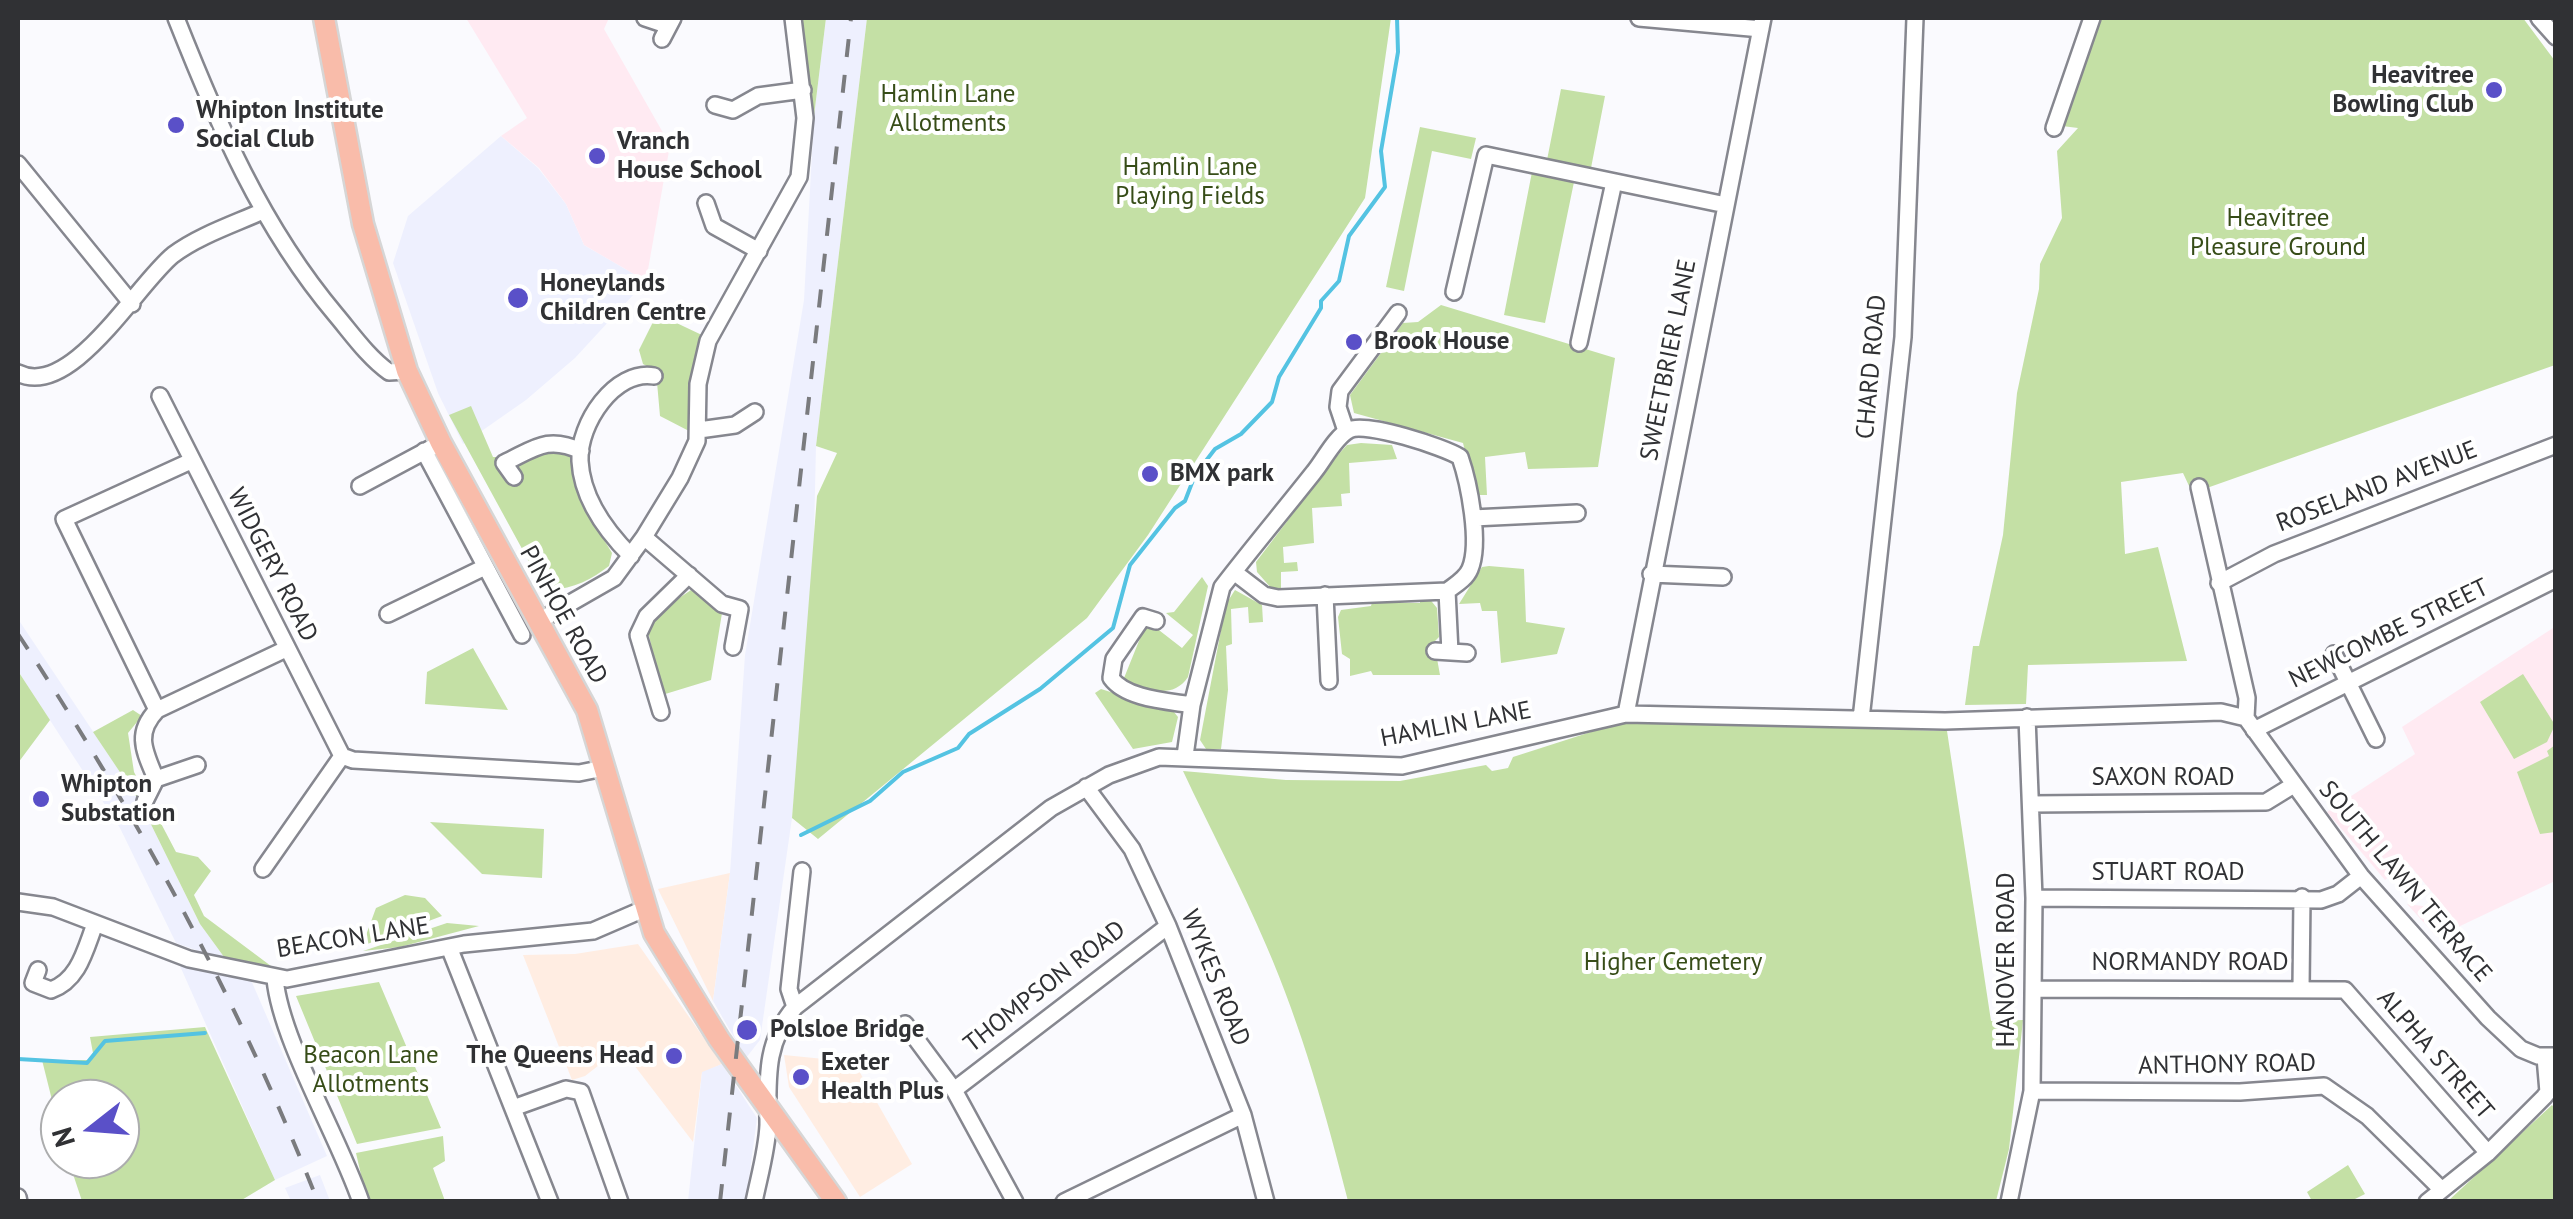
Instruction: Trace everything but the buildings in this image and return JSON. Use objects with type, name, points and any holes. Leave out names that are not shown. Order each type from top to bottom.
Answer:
[{"type":"main road","name":"PINHOE ROAD","points":[[324,18],[356,194],[406,371],[433,447],[530,628],[587,710],[644,910],[719,1040],[836,1202]]},
{"type":"street","points":[[176,18],[233,158],[300,272],[369,354],[389,372],[406,371]]},
{"type":"street","points":[[645,18],[667,27]]},
{"type":"street","points":[[360,486],[433,447],[485,567],[530,628],[595,591],[631,556],[680,478],[699,430],[698,384],[708,340],[799,177],[806,118],[794,18]]},
{"type":"street","points":[[1639,18],[1762,23]]},
{"type":"street","name":"CHARD ROAD","points":[[1862,719],[1903,337],[1914,18]]},
{"type":"street","points":[[2054,128],[2092,18]]},
{"type":"street","points":[[2539,18],[2556,36]]},
{"type":"street","name":"SWEETBRIER LANE","points":[[1626,714],[1762,23]]},
{"type":"street","points":[[715,104],[733,116],[758,96],[803,90]]},
{"type":"street","points":[[1454,292],[1486,155],[1726,205]]},
{"type":"street","points":[[18,164],[132,304]]},
{"type":"street","points":[[1579,343],[1614,182]]},
{"type":"street","points":[[706,204],[714,226],[760,251]]},
{"type":"street","points":[[18,373],[31,379],[49,378],[132,304],[175,254],[263,211]]},
{"type":"street","points":[[702,241],[714,226]]},
{"type":"street","points":[[1346,431],[1338,407],[1340,391],[1398,314]]},
{"type":"street","points":[[631,556],[607,531],[593,506],[582,473],[580,450],[612,389],[628,377],[654,376]]},
{"type":"street","name":"WIDGERY ROAD","points":[[160,396],[342,756]]},
{"type":"street","points":[[699,430],[749,417],[752,437]]},
{"type":"street","points":[[1185,756],[1192,706],[1222,587],[1346,431],[1362,428],[1446,448],[1460,457],[1473,518],[1472,564],[1468,574],[1446,591],[1264,596],[1234,572]]},
{"type":"street","points":[[514,477],[504,462],[530,447],[563,442],[580,450]]},
{"type":"street","name":"ROSELAND AVENUE","points":[[2219,583],[2274,554],[2556,445]]},
{"type":"street","points":[[158,710],[64,519],[191,461]]},
{"type":"street","points":[[2199,487],[2250,724]]},
{"type":"street","points":[[1473,518],[1576,513]]},
{"type":"street","points":[[644,536],[722,604],[740,609],[733,647]]},
{"type":"street","points":[[388,614],[485,567]]},
{"type":"street","points":[[1652,574],[1722,577]]},
{"type":"street","points":[[661,712],[638,635],[647,616],[689,575]]},
{"type":"street","name":"NEWCOMBE STREET","points":[[2250,724],[2348,683],[2551,582]]},
{"type":"street","points":[[1446,591],[1451,652]]},
{"type":"street","points":[[1325,596],[1328,681]]},
{"type":"street","points":[[1156,621],[1143,617],[1114,659],[1111,678],[1132,692],[1192,706]]},
{"type":"street","points":[[156,779],[141,742],[144,728],[158,710],[286,649]]},
{"type":"street","points":[[2334,654],[2376,740]]},
{"type":"street","name":"HAMLIN LANE","points":[[754,1202],[768,1128],[771,1046],[777,1028],[795,1008],[978,862],[1086,788],[1142,761],[1185,756],[1296,765],[1402,766],[1626,714],[1862,719],[2222,712],[2250,724]]},
{"type":"street","name":"HANOVER ROAD","points":[[2009,1202],[2032,1092],[2034,898],[2027,717]]},
{"type":"street","name":"SOUTH LAWN TERRACE","points":[[2250,724],[2361,876],[2508,1039],[2521,1049],[2550,1057]]},
{"type":"street","points":[[263,870],[342,756],[353,760],[578,773],[604,768]]},
{"type":"street","points":[[145,801],[156,779],[197,765]]},
{"type":"street","name":"SAXON ROAD","points":[[2031,804],[2266,802],[2292,786]]},
{"type":"street","name":"WYKES ROAD","points":[[1086,788],[1132,850],[1168,926],[1243,1114],[1266,1202]]},
{"type":"street","points":[[795,1008],[790,989],[802,871]]},
{"type":"street","name":"STUART ROAD","points":[[2034,898],[2328,898],[2361,876]]},
{"type":"street","points":[[2301,988],[2302,897]]},
{"type":"street","name":"BEACON LANE","points":[[18,902],[54,906],[189,959],[275,979],[449,947],[593,932],[644,910]]},
{"type":"street","points":[[38,970],[33,984],[51,990],[60,987],[82,964],[95,924]]},
{"type":"street","name":"THOMPSON ROAD","points":[[954,1090],[1168,926]]},
{"type":"street","points":[[449,947],[550,1202]]},
{"type":"street","points":[[275,979],[282,1010],[344,1152],[361,1202]]},
{"type":"street","name":"NORMANDY ROAD","points":[[2035,989],[2344,990]]},
{"type":"street","name":"ALPHA STREET","points":[[2344,990],[2488,1153]]},
{"type":"street","points":[[905,1024],[954,1090],[1015,1202]]},
{"type":"street","points":[[2426,1202],[2552,1096],[2550,1057]]},
{"type":"street","name":"ANTHONY ROAD","points":[[2032,1092],[2240,1092],[2324,1086],[2366,1116],[2442,1190]]},
{"type":"street","points":[[513,1108],[566,1090],[580,1092],[620,1202]]},
{"type":"street","points":[[1064,1202],[1243,1114]]},
{"type":"shaded area","name":"Vranch House School","points":[[466,18],[609,18],[604,29],[670,145],[646,281],[584,245],[566,204],[539,168],[501,136],[527,118]]},
{"type":"shaded area","points":[[826,18],[867,18],[816,446],[813,578],[792,818],[760,1040],[746,1058],[713,1001],[730,873],[745,655],[804,300],[814,116]]},
{"type":"shaded area","name":"Honeylands Children Centre","points":[[501,136],[538,168],[566,204],[584,245],[646,281],[575,358],[526,400],[463,444],[438,393],[393,263],[408,216]]},
{"type":"shaded area","points":[[18,619],[140,802],[200,924],[227,961],[176,943],[120,828],[18,671]]},
{"type":"shaded area","points":[[2553,628],[2555,881],[2437,937],[2407,904],[2446,909],[2407,862],[2385,880],[2327,812],[2415,754],[2402,727]]},
{"type":"shaded area","points":[[730,873],[713,1001],[658,889]]},
{"type":"shaded area","points":[[638,944],[722,1064],[702,1073],[693,1142],[621,1048],[585,1076],[572,1080],[523,955],[575,954]]},
{"type":"shaded area","points":[[180,966],[251,980],[327,1156],[275,1180]]},
{"type":"shaded area","points":[[784,1055],[854,1062],[912,1164],[860,1197],[789,1087]]},
{"type":"shaded area","points":[[722,1064],[757,1118],[746,1201],[688,1201],[702,1072]]},
{"type":"shaded area","points":[[320,1175],[330,1201],[291,1201],[285,1188]]},
{"type":"green space","points":[[799,18],[826,18],[814,116],[809,116]]},
{"type":"green space","name":"Hamlin Lane Playing Fields","points":[[867,18],[1391,18],[1365,198],[1148,535],[1087,618],[818,839],[792,818],[817,496],[837,453],[816,446]]},
{"type":"green space","name":"Heavitree Pleasure Ground","points":[[2100,18],[2523,18],[2555,61],[2555,365],[2204,489],[2190,488],[2183,473],[2121,482],[2125,554],[2158,547],[2187,661],[2028,665],[2026,704],[1965,705],[1973,646],[1979,646],[2003,535],[2017,393],[2039,289],[2040,264],[2062,218],[2057,151],[2078,128],[2062,126]]},
{"type":"green space","points":[[1561,89],[1605,96],[1591,168],[1547,160]]},
{"type":"green space","points":[[1420,127],[1476,138],[1471,159],[1432,151],[1404,291],[1386,287]]},
{"type":"green space","points":[[1532,172],[1574,182],[1545,323],[1504,315]]},
{"type":"green space","points":[[1441,305],[1615,358],[1598,467],[1528,469],[1525,452],[1485,457],[1487,495],[1476,495],[1463,443],[1354,413],[1350,395],[1403,323],[1418,322]]},
{"type":"green space","points":[[666,318],[704,336],[691,372],[689,431],[660,416],[656,371],[643,364],[639,350],[654,320]]},
{"type":"green space","points":[[471,406],[493,457],[549,451],[569,454],[586,510],[612,553],[609,566],[579,584],[544,589],[449,415]]},
{"type":"green space","points":[[1347,445],[1392,445],[1397,459],[1349,463],[1350,493],[1341,494],[1342,506],[1312,508],[1314,543],[1283,547],[1284,563],[1297,562],[1298,571],[1281,572],[1281,588],[1272,589],[1257,572],[1256,562],[1337,456]]},
{"type":"green space","points":[[1482,567],[1524,569],[1526,622],[1565,628],[1557,654],[1501,663],[1497,611],[1482,611],[1480,603],[1459,604]]},
{"type":"green space","points":[[1202,577],[1208,586],[1188,677],[1166,691],[1122,683],[1145,626],[1155,627],[1182,648],[1193,635],[1166,613],[1174,612]]},
{"type":"green space","points":[[691,590],[722,613],[711,680],[662,695],[648,631],[663,609]]},
{"type":"green space","points":[[1235,590],[1262,605],[1263,622],[1249,623],[1248,607],[1231,609],[1232,644],[1226,646],[1228,690],[1221,749],[1206,749],[1200,740],[1226,604]]},
{"type":"green space","points":[[1420,597],[1428,597],[1437,608],[1439,637],[1434,642],[1440,675],[1373,675],[1371,671],[1350,676],[1350,659],[1342,654],[1338,617],[1341,610],[1371,606],[1372,602],[1420,603]]},
{"type":"green space","points":[[473,648],[508,710],[425,704],[427,672]]},
{"type":"green space","points":[[18,671],[50,720],[18,763]]},
{"type":"green space","points":[[2523,674],[2555,725],[2547,742],[2514,759],[2480,702]]},
{"type":"green space","points":[[1101,689],[1174,712],[1178,717],[1172,742],[1133,749],[1095,693]]},
{"type":"green space","points":[[133,710],[142,716],[128,733],[134,772],[176,852],[198,857],[211,871],[194,895],[204,916],[275,969],[227,961],[200,924],[140,802],[93,732]]},
{"type":"green space","name":"Higher Cemetery","points":[[1622,722],[1947,731],[1991,1021],[2023,1020],[2009,1149],[1996,1201],[1348,1201],[1312,1072],[1279,976],[1183,771],[1286,780],[1400,781],[1486,765],[1492,771],[1508,768],[1513,757]]},
{"type":"green space","points":[[2555,745],[2555,832],[2540,834],[2517,772],[2549,756],[2547,751]]},
{"type":"green space","points":[[430,822],[544,829],[542,878],[482,874]]},
{"type":"green space","points":[[405,895],[425,898],[442,916],[362,946],[376,908]]},
{"type":"green space","points":[[447,923],[479,926],[400,947],[363,951]]},
{"type":"green space","name":"Beacon Lane Allotments","points":[[379,982],[441,1128],[357,1144],[296,996]]},
{"type":"green space","points":[[205,1027],[275,1180],[240,1201],[82,1201],[75,1179],[140,1179],[140,1079],[47,1079],[42,1060],[88,1060],[93,1053],[90,1037]]},
{"type":"green space","points":[[2552,1105],[2556,1110],[2555,1201],[2448,1201]]},
{"type":"green space","points":[[443,1136],[445,1161],[433,1168],[445,1201],[367,1201],[356,1153]]},
{"type":"green space","points":[[2348,1165],[2365,1194],[2351,1201],[2312,1201],[2307,1192]]},
{"type":"waterway","points":[[801,835],[870,801],[903,772],[958,748],[969,734],[1040,689],[1113,628],[1130,565],[1175,508],[1185,501],[1195,475],[1215,449],[1241,434],[1272,402],[1279,377],[1321,308],[1321,301],[1339,281],[1349,236],[1385,187],[1381,151],[1398,52],[1397,18]]},
{"type":"waterway","points":[[18,1059],[87,1063],[105,1041],[205,1033]]},
{"type":"railway","points":[[720,1202],[851,18]]},
{"type":"railway","points":[[18,634],[104,770],[183,910],[254,1054],[318,1202]]},
{"type":"place","name":"Heavitree Bowling Club","points":[[2494,90]]},
{"type":"place","name":"Whipton Institute Social Club","points":[[176,125]]},
{"type":"place","name":"Vranch House School","points":[[597,156]]},
{"type":"place","name":"Honeylands Children Centre","points":[[518,298]]},
{"type":"place","name":"Brook House","points":[[1354,342]]},
{"type":"place","name":"BMX park","points":[[1150,474]]},
{"type":"place","name":"Whipton Substation","points":[[41,799]]},
{"type":"place","name":"Polsloe Bridge","points":[[747,1030]]},
{"type":"place","name":"The Queens Head","points":[[674,1056]]},
{"type":"place","name":"Exeter Health Plus","points":[[801,1077]]},
{"type":"park label","name":"Hamlin Lane Allotments","points":[[948,110]]}]
